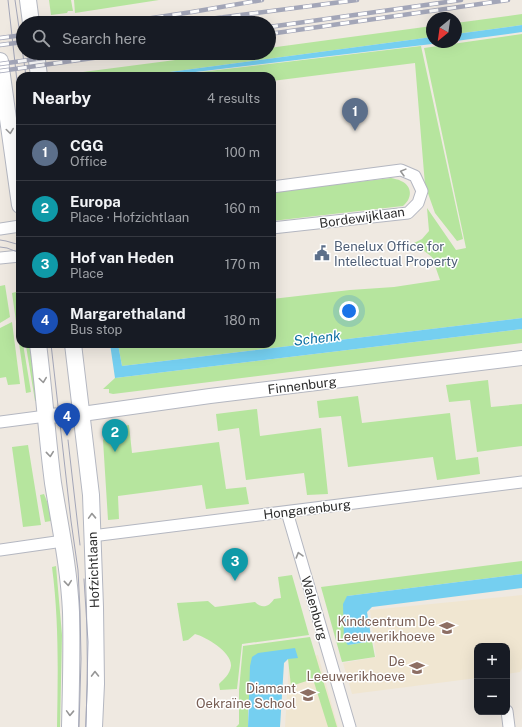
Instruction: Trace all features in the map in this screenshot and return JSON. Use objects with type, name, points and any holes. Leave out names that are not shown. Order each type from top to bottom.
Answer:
[{"type":"main road","points":[[28,0],[31,16]]},
{"type":"main road","points":[[37,60],[38,72]]},
{"type":"main road","points":[[0,61],[16,176]]},
{"type":"main road","name":"Hofzichtlaan","points":[[38,348],[54,483],[64,541],[71,611],[70,727]]},
{"type":"main road","name":"Hofzichtlaan","points":[[73,348],[91,495],[95,622],[94,727]]},
{"type":"street","name":"Bordewijklaan","points":[[276,186],[401,170],[415,176],[422,191],[418,203],[408,213],[276,228]]},
{"type":"street","points":[[0,229],[16,227]]},
{"type":"street","points":[[0,258],[16,256]]},
{"type":"street","name":"Finnenburg","points":[[82,414],[210,396],[522,358]]},
{"type":"street","points":[[0,422],[46,416],[82,414]]},
{"type":"street","name":"Hongarenburg","points":[[92,536],[522,482]]},
{"type":"street","name":"Walenburg","points":[[287,512],[350,727]]},
{"type":"street","points":[[0,550],[64,541]]},
{"type":"street","points":[[508,715],[509,727]]},
{"type":"shaded area","name":"Kindcentrum De Leeuwerikhoeve","points":[[522,595],[522,668],[520,672],[510,674],[510,643],[474,643],[474,678],[352,694],[343,663],[376,657],[370,610]]},
{"type":"shaded area","name":"Diamant Oekraïne School","points":[[318,655],[338,727],[285,727],[289,663]]},
{"type":"green space","points":[[49,0],[71,0],[73,11],[51,15]]},
{"type":"green space","points":[[74,0],[159,0],[75,13]]},
{"type":"green space","points":[[522,14],[522,25],[462,33],[462,22]]},
{"type":"green space","points":[[426,27],[426,38],[276,58],[276,47]]},
{"type":"green space","points":[[522,34],[522,318],[276,348],[276,299],[350,290],[394,287],[440,280],[432,257],[414,243],[422,239],[429,231],[427,208],[456,250],[466,248],[424,48],[462,48],[462,43]]},
{"type":"green space","points":[[421,46],[463,239],[457,241],[435,213],[425,185],[415,63],[276,80],[276,72],[200,72]]},
{"type":"green space","points":[[175,60],[260,60],[170,72],[83,72]]},
{"type":"green space","points":[[391,178],[405,183],[408,186],[410,193],[408,200],[403,206],[276,221],[276,192]]},
{"type":"green space","points":[[5,285],[10,317],[0,323],[0,286]]},
{"type":"green space","points":[[16,292],[16,322],[12,293]]},
{"type":"green space","points":[[12,322],[20,384],[8,385],[6,377],[0,378],[0,328]]},
{"type":"green space","points":[[522,329],[522,343],[113,394],[109,393],[109,389],[103,389],[115,378]]},
{"type":"green space","points":[[20,348],[24,348],[31,392],[26,393]]},
{"type":"green space","points":[[26,348],[31,348],[37,401],[35,401]]},
{"type":"green space","points":[[119,348],[272,348],[122,366]]},
{"type":"green space","points":[[488,380],[491,407],[522,404],[522,446],[477,452],[470,400],[449,402],[446,385]]},
{"type":"green space","points":[[358,396],[362,423],[450,413],[456,460],[478,457],[480,474],[437,480],[433,457],[348,467],[341,416],[319,418],[317,401]]},
{"type":"green space","points":[[257,409],[260,436],[321,428],[328,494],[307,495],[304,473],[246,480],[239,428],[218,431],[216,414]]},
{"type":"green space","points":[[129,425],[132,453],[219,442],[226,489],[246,487],[249,504],[206,509],[202,485],[118,496],[119,519],[108,520],[103,440],[109,429]]},
{"type":"green space","points":[[28,445],[41,525],[23,527],[12,447]]},
{"type":"green space","points":[[44,494],[52,514],[51,521],[45,522],[40,495]]},
{"type":"green space","points":[[522,561],[522,574],[347,596],[348,645],[367,642],[371,636],[375,657],[342,662],[321,587]]},
{"type":"green space","points":[[56,566],[62,635],[60,727],[57,727],[57,627],[52,567]]},
{"type":"green space","points":[[292,575],[309,635],[242,644],[237,689],[220,690],[219,684],[229,671],[231,666],[230,661],[218,646],[200,636],[195,634],[188,640],[183,641],[177,603],[208,601],[215,607],[255,602],[260,606],[265,606],[270,604],[274,599],[281,598],[278,577]]},
{"type":"green space","points":[[310,637],[337,727],[328,727],[313,679],[291,686],[288,659],[295,648],[248,702],[248,727],[236,727],[239,724],[239,690],[243,646]]},
{"type":"water","points":[[522,25],[522,32],[462,40],[462,33]]},
{"type":"water","points":[[426,38],[426,45],[196,72],[170,72],[260,60],[276,60],[276,58]]},
{"type":"water","points":[[522,318],[522,329],[115,378],[111,348],[119,348],[122,366]]},
{"type":"water","points":[[522,574],[522,588],[372,607],[367,612],[371,636],[367,642],[348,645],[344,640],[343,604],[347,596]]},
{"type":"water","points":[[295,648],[298,658],[288,659],[284,663],[280,727],[248,727],[250,666],[252,657],[258,653]]},
{"type":"tram line","points":[[8,0],[16,72]]},
{"type":"tram line","points":[[15,0],[17,16]]},
{"type":"tram line","points":[[24,60],[25,72]]},
{"type":"tram line","points":[[0,240],[16,244]]},
{"type":"tram line","points":[[0,247],[16,251]]},
{"type":"tram line","points":[[51,348],[78,570],[81,659],[79,727]]},
{"type":"tram line","points":[[68,440],[80,545]]},
{"type":"tram line","points":[[84,579],[88,642],[86,727]]},
{"type":"railway","points":[[165,16],[262,0]]},
{"type":"railway","points":[[232,16],[357,0]]},
{"type":"railway","points":[[276,26],[461,0]]},
{"type":"railway","points":[[276,33],[508,0]]},
{"type":"railway","points":[[0,38],[16,36]]},
{"type":"railway","points":[[0,45],[16,43]]},
{"type":"railway","points":[[0,64],[29,60]]},
{"type":"railway","points":[[0,71],[79,60]]},
{"type":"place","name":"CGG","points":[[355,131]]},
{"type":"place","name":"Benelux Office for Intellectual Property","points":[[322,253]]},
{"type":"place","name":"Margarethaland","points":[[67,436]]},
{"type":"place","name":"Europa","points":[[115,452]]},
{"type":"place","name":"Hof van Heden","points":[[235,581]]},
{"type":"place","name":"Kindcentrum De Leeuwerikhoeve","points":[[447,628]]},
{"type":"place","name":"De Leeuwerikhoeve","points":[[417,668]]},
{"type":"place","name":"Diamant Oekraïne School","points":[[308,695]]},
{"type":"water label","name":"Schenk","points":[[317,338]]}]
